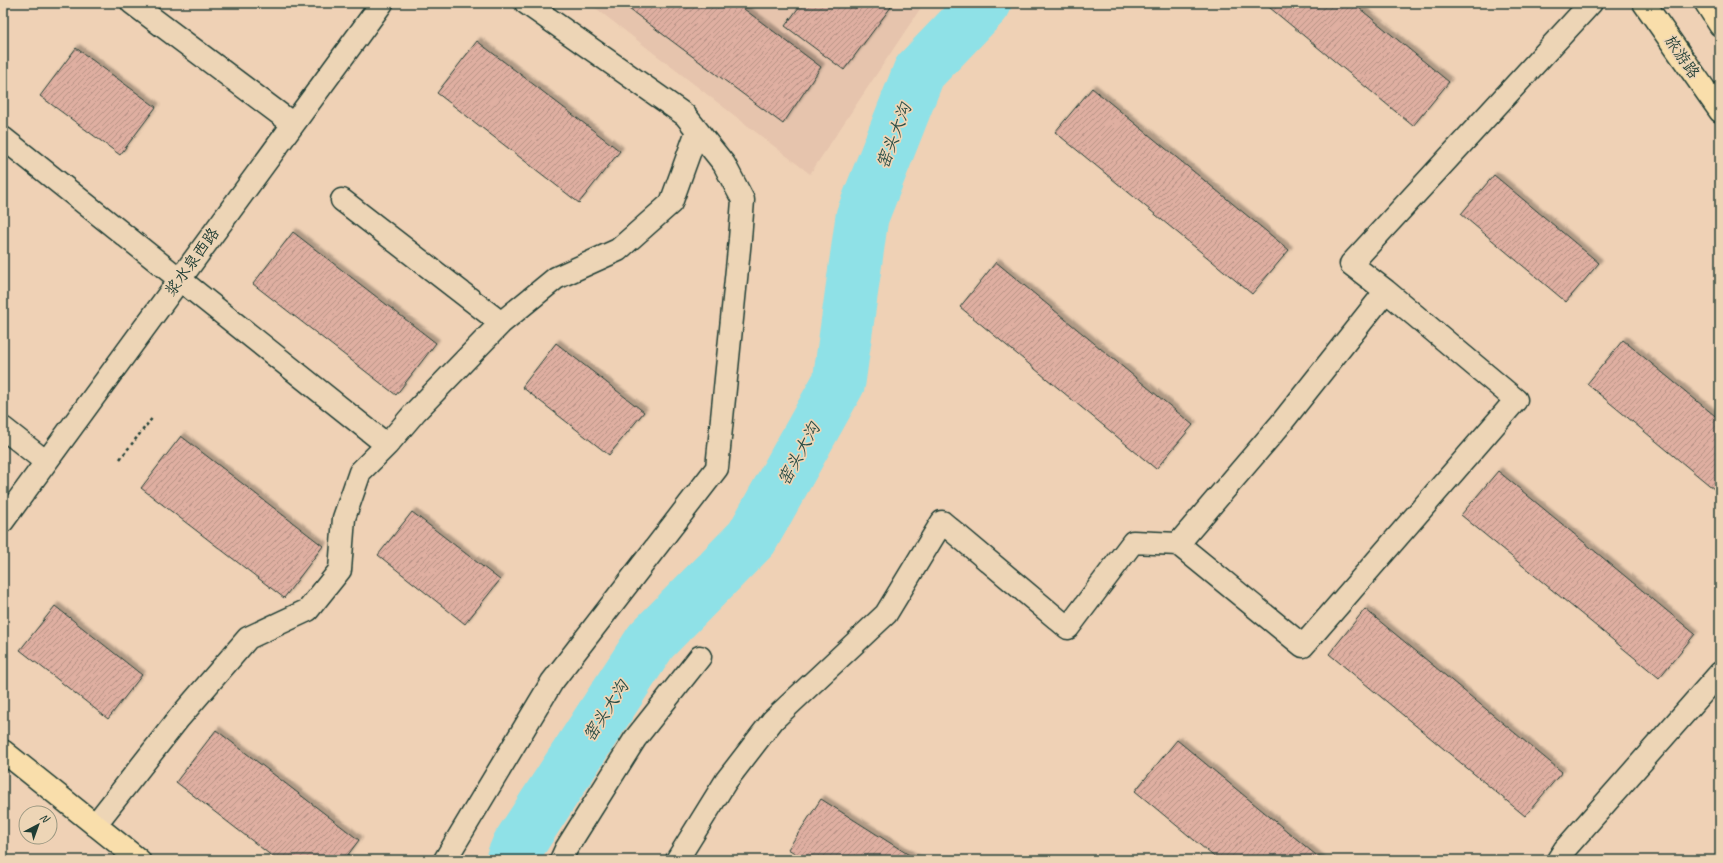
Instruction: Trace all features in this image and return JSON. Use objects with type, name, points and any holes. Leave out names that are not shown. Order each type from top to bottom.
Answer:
[{"type":"main road","name":"旅游路","points":[[1644,3],[1720,111]]},
{"type":"main road","points":[[1706,3],[1720,26]]},
{"type":"main road","points":[[3,751],[139,860]]},
{"type":"street","points":[[132,3],[293,124]]},
{"type":"street","name":"浆水泉西路","points":[[3,521],[382,3]]},
{"type":"street","points":[[445,860],[552,682],[717,468],[743,200],[724,164],[685,115],[526,3]]},
{"type":"street","points":[[678,860],[726,781],[773,720],[886,614],[942,522],[1068,628],[1133,542],[1178,544],[1303,646],[1516,400],[1386,291],[1351,264],[1590,3]]},
{"type":"street","points":[[94,825],[179,718],[248,638],[308,610],[340,570],[344,518],[360,472],[416,411],[501,323],[556,278],[618,250],[672,203],[697,131]]},
{"type":"street","points":[[3,138],[386,445]]},
{"type":"street","points":[[342,200],[501,323]]},
{"type":"street","points":[[1178,544],[1279,426],[1386,291]]},
{"type":"street","points":[[3,428],[46,462]]},
{"type":"street","points":[[561,860],[636,739],[700,657]]},
{"type":"street","points":[[1558,860],[1565,849],[1720,673]]},
{"type":"path","points":[[120,459],[153,416]]},
{"type":"shaded area","points":[[589,3],[924,3],[810,174]]},
{"type":"building","points":[[621,3],[736,3],[821,67],[783,124]]},
{"type":"building","points":[[802,3],[894,3],[844,70],[785,26]]},
{"type":"building","points":[[1264,3],[1353,3],[1449,82],[1413,126]]},
{"type":"building","points":[[477,41],[620,151],[579,203],[437,93]]},
{"type":"building","points":[[76,48],[156,107],[120,155],[40,96]]},
{"type":"building","points":[[1092,88],[1289,250],[1252,294],[1055,132]]},
{"type":"building","points":[[1494,175],[1599,263],[1566,302],[1461,214]]},
{"type":"building","points":[[293,232],[436,343],[396,395],[253,284]]},
{"type":"building","points":[[996,262],[1193,425],[1156,469],[960,307]]},
{"type":"building","points":[[1623,340],[1720,420],[1720,494],[1587,384]]},
{"type":"building","points":[[556,343],[644,412],[609,455],[522,387]]},
{"type":"building","points":[[181,436],[323,546],[284,598],[141,488]]},
{"type":"building","points":[[1498,471],[1695,634],[1659,678],[1461,515]]},
{"type":"building","points":[[412,512],[500,580],[465,624],[378,555]]},
{"type":"building","points":[[55,606],[142,675],[108,719],[20,650]]},
{"type":"building","points":[[1365,609],[1562,772],[1525,816],[1329,654]]},
{"type":"building","points":[[216,730],[359,840],[344,860],[277,860],[176,782]]},
{"type":"building","points":[[1177,740],[1322,860],[1218,860],[1135,791]]},
{"type":"building","points":[[821,799],[917,860],[806,860],[788,849]]},
{"type":"waterway","name":"窑头大沟","points":[[512,860],[518,846],[651,641],[752,538],[839,382],[862,217],[919,72],[985,3]]}]
